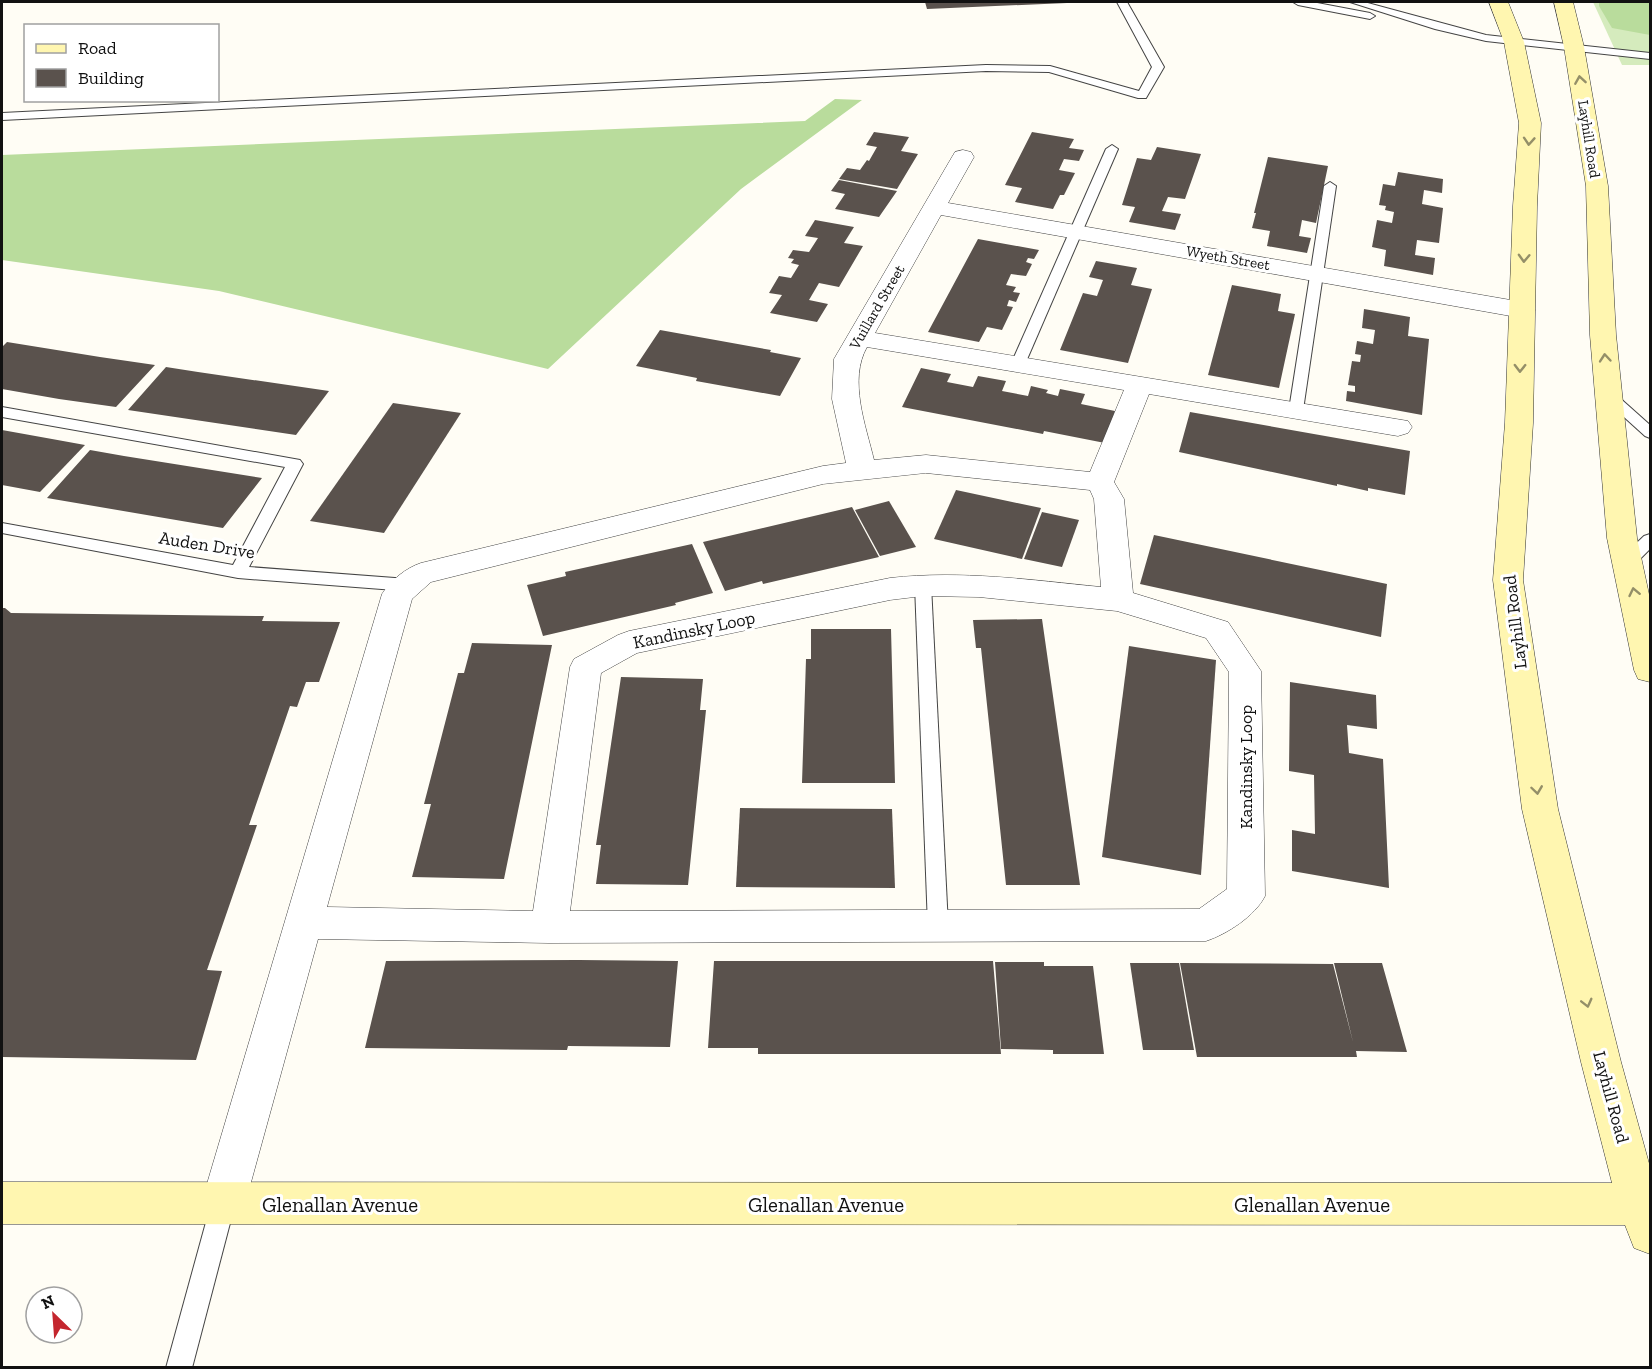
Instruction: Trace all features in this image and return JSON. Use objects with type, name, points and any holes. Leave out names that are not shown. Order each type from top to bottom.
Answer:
[{"type":"main road","name":"Layhill Road","points":[[1498,2],[1514,42],[1530,123],[1519,423],[1508,580],[1540,809],[1646,1213]]},
{"type":"main road","name":"Layhill Road","points":[[1563,2],[1574,46],[1597,186],[1603,335],[1622,538],[1650,670]]},
{"type":"main road","name":"Glenallan Avenue","points":[[2,1203],[1646,1213]]},
{"type":"street","name":"Vuillard Street","points":[[862,471],[846,399],[847,359],[963,157]]},
{"type":"street","name":"Wyeth Street","points":[[934,207],[1522,310]]},
{"type":"street","points":[[859,338],[1398,427]]},
{"type":"street","points":[[1118,600],[1109,500],[1100,483],[1140,384]]},
{"type":"street","points":[[223,1204],[398,594],[421,574],[823,475],[926,464],[1100,483]]},
{"type":"street","name":"Kandinsky Loop","points":[[304,924],[549,927],[1206,925],[1246,896],[1245,671],[1217,630],[1118,600],[979,586],[923,585],[890,589],[629,643],[586,667],[549,927]]},
{"type":"lane","points":[[2,117],[986,68],[1050,69],[1142,96],[1158,67],[1122,2]]},
{"type":"lane","points":[[1298,2],[1486,38],[1650,56]]},
{"type":"lane","points":[[1355,2],[1438,27]]},
{"type":"lane","points":[[1018,364],[1112,149]]},
{"type":"lane","points":[[1296,410],[1330,186]]},
{"type":"lane","points":[[1608,395],[1650,434]]},
{"type":"lane","points":[[2,412],[295,464],[238,572]]},
{"type":"lane","name":"Auden Drive","points":[[2,528],[238,572],[408,585]]},
{"type":"lane","points":[[1627,562],[1650,540]]},
{"type":"lane","points":[[923,585],[938,926]]},
{"type":"lane","points":[[179,1368],[223,1204]]},
{"type":"green space","points":[[1593,2],[1650,2],[1650,65],[1622,65]]},
{"type":"green space","points":[[1599,2],[1650,2],[1650,35],[1612,28]]},
{"type":"green space","points":[[835,99],[862,100],[741,189],[548,369],[219,291],[2,260],[2,155],[805,121]]},
{"type":"building","points":[[925,2],[1067,2],[1067,3],[927,9]]},
{"type":"building","points":[[874,132],[909,137],[901,151],[918,154],[897,189],[839,179],[847,168],[860,170],[867,160],[869,161],[877,147],[866,145]]},
{"type":"building","points":[[1032,132],[1074,139],[1069,148],[1084,150],[1079,161],[1064,159],[1059,170],[1075,173],[1064,195],[1060,195],[1053,209],[1015,202],[1022,188],[1005,185]]},
{"type":"building","points":[[1157,147],[1201,154],[1185,199],[1168,197],[1162,211],[1181,214],[1175,230],[1129,222],[1135,207],[1122,205],[1137,158],[1151,160]]},
{"type":"building","points":[[1268,157],[1328,166],[1316,223],[1302,220],[1299,236],[1311,238],[1307,253],[1267,246],[1270,231],[1252,228]]},
{"type":"building","points":[[1398,172],[1443,179],[1442,193],[1424,190],[1422,204],[1443,208],[1439,243],[1417,240],[1415,255],[1435,258],[1433,275],[1384,266],[1386,250],[1372,247],[1377,220],[1392,223],[1394,212],[1385,210],[1386,206],[1379,205],[1383,184],[1395,186]]},
{"type":"building","points":[[839,180],[897,191],[879,217],[835,209],[845,194],[831,191]]},
{"type":"building","points":[[815,220],[854,227],[844,243],[863,246],[839,287],[819,283],[809,300],[828,304],[817,322],[770,313],[782,295],[769,293],[779,276],[791,278],[799,265],[791,263],[794,259],[788,258],[793,250],[809,252],[818,238],[805,236]]},
{"type":"building","points":[[978,239],[1039,250],[1034,259],[1028,258],[1026,262],[1032,264],[1026,276],[1011,274],[1006,285],[1016,287],[1013,292],[1020,293],[1016,302],[1009,300],[1007,306],[1013,307],[1002,330],[987,327],[979,342],[928,332]]},
{"type":"building","points":[[1096,261],[1137,268],[1131,285],[1152,289],[1128,363],[1060,350],[1083,293],[1097,296],[1103,280],[1089,277]]},
{"type":"building","points":[[1232,285],[1281,294],[1278,311],[1295,314],[1279,388],[1208,375]]},
{"type":"building","points":[[1364,309],[1410,317],[1408,336],[1429,339],[1422,415],[1346,401],[1347,391],[1355,392],[1355,386],[1348,385],[1352,361],[1360,362],[1361,355],[1355,354],[1357,341],[1373,344],[1375,330],[1362,328]]},
{"type":"building","points":[[660,330],[771,350],[770,352],[801,358],[780,396],[696,381],[697,378],[636,366]]},
{"type":"building","points":[[7,342],[155,365],[116,407],[59,399],[2,389],[2,347]]},
{"type":"building","points":[[166,367],[329,391],[296,435],[128,410]]},
{"type":"building","points":[[921,368],[951,374],[947,382],[973,387],[978,376],[1006,381],[1002,391],[1028,396],[1031,386],[1048,390],[1046,393],[1058,396],[1060,389],[1085,394],[1081,404],[1115,411],[1105,443],[1044,431],[1043,434],[902,407]]},
{"type":"building","points":[[393,403],[461,413],[384,533],[310,521]]},
{"type":"building","points":[[1190,412],[1410,451],[1405,495],[1368,488],[1368,491],[1337,484],[1337,486],[1179,452]]},
{"type":"building","points":[[2,430],[85,445],[40,492],[2,485]]},
{"type":"building","points":[[90,450],[262,478],[223,528],[47,498]]},
{"type":"building","points":[[956,490],[1041,508],[1022,559],[934,539]]},
{"type":"building","points":[[889,501],[916,547],[880,556],[855,510]]},
{"type":"building","points":[[852,507],[879,557],[725,591],[703,542]]},
{"type":"building","points":[[1042,512],[1079,520],[1062,567],[1024,559]]},
{"type":"building","points":[[1154,535],[1387,584],[1381,637],[1140,584]]},
{"type":"building","points":[[692,544],[713,593],[675,603],[676,605],[543,636],[527,585],[566,576],[565,572]]},
{"type":"building","points":[[2,608],[11,613],[264,616],[262,621],[340,622],[319,682],[306,682],[297,707],[290,706],[249,825],[257,825],[207,970],[222,971],[196,1060],[2,1057]]},
{"type":"building","points":[[1042,619],[1080,885],[1006,885],[981,648],[976,648],[973,620]]},
{"type":"building","points":[[811,629],[891,629],[895,783],[802,783],[806,659],[811,659]]},
{"type":"building","points":[[472,643],[552,645],[504,879],[412,877],[431,804],[424,804],[458,673],[464,673]]},
{"type":"building","points":[[1129,646],[1216,660],[1201,875],[1102,857]]},
{"type":"building","points":[[621,677],[703,679],[700,710],[706,710],[688,885],[596,884],[601,845],[596,845]]},
{"type":"building","points":[[1290,682],[1376,695],[1377,729],[1347,725],[1349,753],[1383,759],[1389,888],[1292,871],[1292,830],[1315,834],[1314,775],[1289,771]]},
{"type":"building","points":[[740,808],[892,809],[895,888],[736,887]]},
{"type":"building","points":[[386,961],[678,961],[670,1047],[568,1046],[567,1050],[365,1048]]},
{"type":"building","points":[[714,961],[993,961],[1001,1054],[758,1054],[758,1048],[708,1048]]},
{"type":"building","points":[[995,962],[1044,962],[1044,966],[1093,966],[1104,1054],[1053,1054],[1053,1050],[1001,1049]]},
{"type":"building","points":[[1130,963],[1179,963],[1194,1050],[1143,1050]]},
{"type":"building","points":[[1180,963],[1333,964],[1353,1042],[1334,963],[1382,963],[1407,1052],[1356,1051],[1357,1057],[1197,1057]]}]
